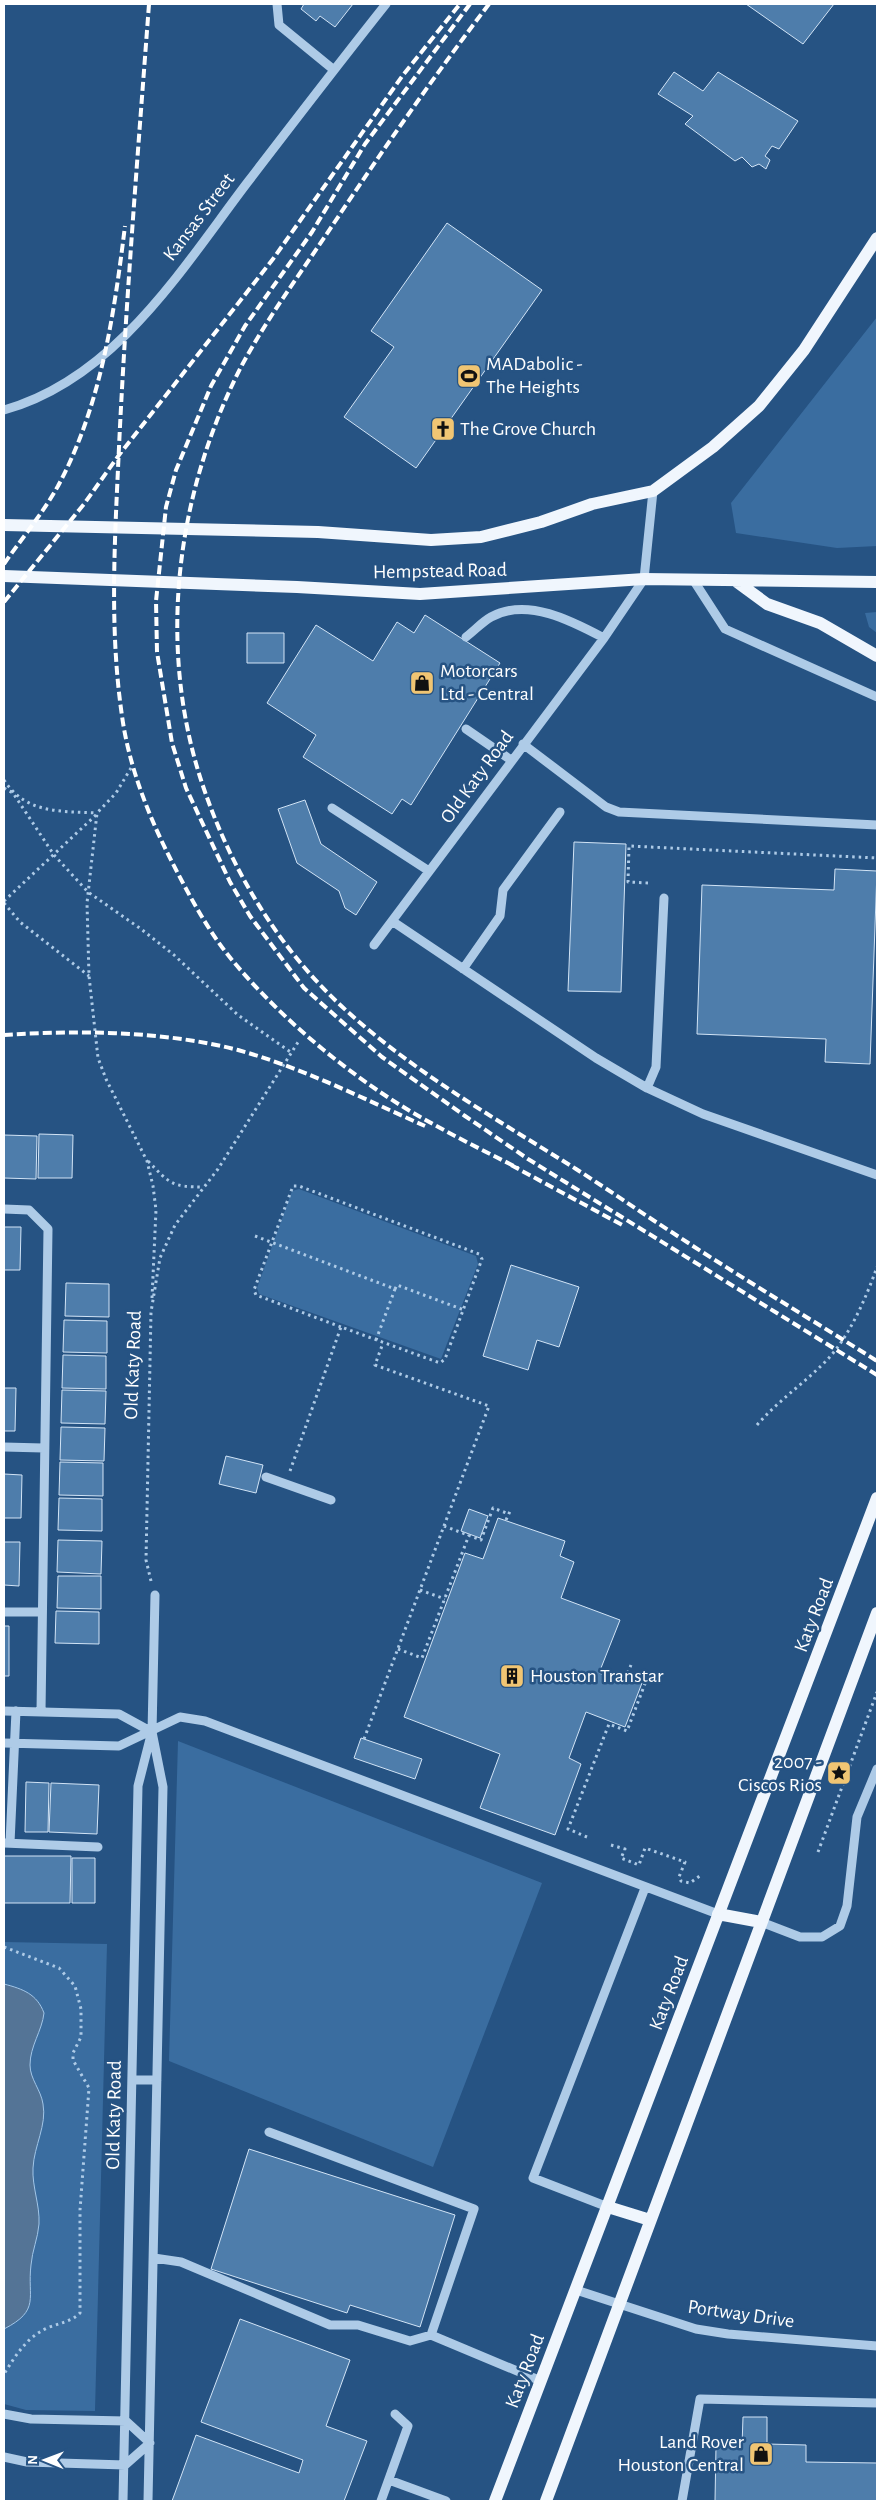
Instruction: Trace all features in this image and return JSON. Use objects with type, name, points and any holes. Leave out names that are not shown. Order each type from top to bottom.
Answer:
[{"type":"main road","name":"Hempstead Road","points":[[4,525],[318,532],[431,540],[481,537],[541,522],[592,504],[653,491],[713,448],[759,406],[804,350],[877,238]]},
{"type":"main road","name":"Hempstead Road","points":[[4,576],[297,586],[420,594],[644,579],[738,582],[877,582]]},
{"type":"main road","points":[[738,582],[767,604],[820,624],[877,656]]},
{"type":"main road","name":"Katy Road","points":[[495,2501],[877,1498]]},
{"type":"main road","points":[[546,2501],[877,1613]]},
{"type":"main road","points":[[718,1914],[761,1922]]},
{"type":"main road","points":[[608,2207],[650,2220]]},
{"type":"street","points":[[277,4],[279,25],[334,70]]},
{"type":"street","name":"Kansas Street","points":[[4,410],[31,402],[67,382],[124,337],[166,290],[386,4]]},
{"type":"street","name":"Old Katy Road","points":[[374,945],[604,638],[644,579],[653,491]]},
{"type":"street","points":[[694,581],[725,629],[877,697]]},
{"type":"street","points":[[466,637],[491,617],[512,610],[547,612],[577,623],[604,638]]},
{"type":"street","points":[[466,728],[512,760]]},
{"type":"street","points":[[523,744],[606,807],[619,812],[877,825]]},
{"type":"street","points":[[332,808],[429,872]]},
{"type":"street","points":[[464,969],[500,916],[503,890],[560,812]]},
{"type":"street","points":[[647,1088],[656,1067],[664,898]]},
{"type":"street","points":[[392,921],[596,1058],[647,1088],[703,1114],[877,1175]]},
{"type":"street","points":[[4,1209],[29,1210],[48,1228],[43,1448],[41,1712]]},
{"type":"street","points":[[4,1447],[43,1448]]},
{"type":"street","points":[[266,1477],[331,1500]]},
{"type":"street","name":"Old Katy Road","points":[[148,2501],[163,1787],[152,1732],[155,1595]]},
{"type":"street","points":[[4,1612],[42,1612]]},
{"type":"street","points":[[4,1711],[119,1714],[152,1732]]},
{"type":"street","points":[[16,1711],[7,1843],[98,1847]]},
{"type":"street","points":[[4,1743],[119,1746],[152,1732],[180,1717],[205,1721],[718,1914]]},
{"type":"street","name":"Old Katy Road","points":[[123,2501],[138,1786],[152,1732]]},
{"type":"street","points":[[761,1922],[800,1937],[822,1938],[840,1926],[847,1906],[857,1816],[877,1768]]},
{"type":"street","points":[[608,2207],[533,2178],[645,1888]]},
{"type":"street","points":[[132,2080],[157,2080]]},
{"type":"street","points":[[269,2132],[474,2209],[431,2335]]},
{"type":"street","points":[[154,2258],[181,2262],[330,2325],[358,2325],[410,2341],[431,2335],[541,2382]]},
{"type":"street","name":"Portway Drive","points":[[576,2290],[696,2329],[728,2334],[877,2346]]},
{"type":"street","points":[[682,2501],[700,2399],[877,2403]]},
{"type":"street","points":[[4,2414],[31,2419],[126,2420],[150,2443],[125,2465],[27,2462],[4,2457]]},
{"type":"street","points":[[381,2501],[408,2426],[395,2414]]},
{"type":"street","points":[[389,2480],[446,2501]]},
{"type":"path","points":[[89,976],[20,922],[4,902],[116,793],[131,768]]},
{"type":"path","points":[[4,780],[37,833],[54,855],[88,892],[174,955],[238,1015],[292,1053]]},
{"type":"path","points":[[4,788],[41,808],[97,813]]},
{"type":"path","points":[[97,813],[88,892],[89,976],[98,1058],[106,1079],[147,1161],[156,1210],[151,1312]]},
{"type":"path","points":[[648,883],[628,882],[629,846],[877,858]]},
{"type":"path","name":"Old Katy Road","points":[[155,1595],[146,1560],[151,1312],[160,1258],[176,1225],[218,1169],[300,1040]]},
{"type":"path","points":[[147,1161],[166,1180],[180,1187],[205,1187]]},
{"type":"path","points":[[293,1186],[299,1186],[479,1254],[482,1258],[481,1265],[464,1310],[445,1360],[440,1363],[256,1295],[254,1290],[290,1190],[293,1186]]},
{"type":"path","points":[[255,1236],[395,1289]]},
{"type":"path","points":[[757,1425],[771,1409],[826,1361],[851,1324],[877,1267]]},
{"type":"path","points":[[376,1340],[397,1285],[464,1310]]},
{"type":"path","points":[[288,1476],[342,1327]]},
{"type":"path","points":[[364,1739],[489,1406],[375,1365],[383,1343]]},
{"type":"path","points":[[444,1526],[481,1540],[493,1508],[509,1514]]},
{"type":"path","points":[[506,1520],[511,1509]]},
{"type":"path","points":[[398,1650],[422,1658],[469,1535]]},
{"type":"path","points":[[420,1590],[445,1599]]},
{"type":"path","points":[[587,1837],[568,1829],[609,1724],[627,1731],[646,1681],[627,1674],[631,1665]]},
{"type":"path","points":[[818,1852],[877,1692]]},
{"type":"path","points":[[611,1846],[624,1849],[621,1858],[639,1865],[645,1848],[685,1862],[680,1877],[681,1881],[690,1882],[701,1876]]},
{"type":"path","points":[[4,1946],[59,1968],[75,1986],[83,2026],[72,2060],[89,2088],[80,2210],[80,2313],[73,2320],[40,2332],[21,2346],[4,2374]]},
{"type":"shaded area","points":[[877,317],[877,546],[837,548],[736,533],[731,503]]},
{"type":"shaded area","points":[[877,612],[877,633],[869,627],[865,613]]},
{"type":"shaded area","points":[[299,1189],[476,1256],[478,1264],[441,1359],[259,1294],[257,1288],[292,1191]]},
{"type":"shaded area","points":[[178,1741],[542,1883],[433,2167],[169,2061]]},
{"type":"shaded area","points":[[4,1942],[107,1944],[95,2411],[26,2410],[4,2404]]},
{"type":"shaded area","points":[[4,1984],[29,1993],[37,2001],[44,2013],[32,2051],[30,2070],[42,2099],[44,2112],[33,2168],[39,2224],[30,2276],[30,2302],[23,2316],[4,2329]]},
{"type":"building","points":[[304,4],[353,4],[335,27],[320,16],[316,21],[301,9]]},
{"type":"building","points":[[746,4],[834,4],[803,44]]},
{"type":"building","points":[[674,72],[703,91],[718,72],[798,121],[779,149],[772,146],[765,156],[770,160],[766,169],[759,164],[752,167],[742,157],[735,161],[685,124],[693,116],[658,94]]},
{"type":"building","points":[[447,223],[542,290],[416,468],[344,417],[394,347],[371,331]]},
{"type":"building","points":[[425,615],[500,663],[411,805],[402,799],[392,814],[303,757],[316,735],[267,703],[316,625],[373,661],[397,622],[414,633]]},
{"type":"building","points":[[247,633],[284,633],[284,663],[247,663]]},
{"type":"building","points":[[305,800],[321,844],[377,882],[356,915],[345,908],[339,891],[297,863],[278,809]]},
{"type":"building","points":[[574,842],[626,844],[621,992],[568,991]]},
{"type":"building","points":[[835,869],[877,871],[870,1064],[825,1062],[826,1039],[697,1034],[702,885],[834,890]]},
{"type":"building","points":[[39,1134],[73,1135],[72,1178],[38,1178]]},
{"type":"building","points":[[4,1135],[37,1136],[36,1179],[4,1178]]},
{"type":"building","points":[[4,1227],[21,1227],[20,1270],[4,1270]]},
{"type":"building","points":[[511,1265],[579,1287],[559,1347],[537,1340],[528,1370],[483,1356]]},
{"type":"building","points":[[66,1283],[109,1284],[109,1317],[65,1316]]},
{"type":"building","points":[[64,1320],[107,1321],[107,1353],[63,1352]]},
{"type":"building","points":[[63,1355],[106,1356],[106,1389],[62,1388]]},
{"type":"building","points":[[4,1388],[16,1388],[15,1431],[4,1431]]},
{"type":"building","points":[[62,1390],[106,1391],[105,1424],[61,1423]]},
{"type":"building","points":[[61,1427],[105,1428],[104,1461],[60,1460]]},
{"type":"building","points":[[226,1456],[263,1465],[256,1493],[219,1484]]},
{"type":"building","points":[[60,1462],[103,1463],[103,1496],[59,1495]]},
{"type":"building","points":[[4,1474],[22,1475],[21,1518],[4,1518]]},
{"type":"building","points":[[59,1498],[102,1499],[102,1531],[58,1530]]},
{"type":"building","points":[[469,1509],[488,1516],[480,1538],[461,1531]]},
{"type":"building","name":"Houston Transtar","points":[[498,1518],[565,1541],[560,1556],[574,1562],[561,1598],[620,1620],[599,1673],[611,1678],[614,1673],[642,1683],[625,1727],[586,1712],[569,1758],[581,1764],[555,1835],[480,1808],[500,1754],[404,1717],[465,1553],[483,1559]]},
{"type":"building","points":[[58,1540],[102,1541],[101,1574],[57,1572]]},
{"type":"building","points":[[4,1542],[20,1542],[19,1586],[4,1585]]},
{"type":"building","points":[[58,1576],[101,1576],[101,1609],[57,1608]]},
{"type":"building","points":[[56,1611],[99,1612],[99,1644],[55,1643]]},
{"type":"building","points":[[4,1626],[9,1626],[9,1676],[4,1676]]},
{"type":"building","points":[[361,1738],[422,1759],[415,1779],[354,1758]]},
{"type":"building","points":[[26,1782],[49,1783],[48,1832],[25,1832]]},
{"type":"building","points":[[51,1783],[99,1785],[97,1834],[49,1832]]},
{"type":"building","points":[[4,1856],[71,1856],[70,1903],[4,1903]]},
{"type":"building","points":[[72,1858],[95,1858],[95,1903],[72,1903]]},
{"type":"building","points":[[249,2149],[455,2215],[420,2327],[350,2305],[347,2313],[211,2269]]},
{"type":"building","points":[[240,2319],[350,2360],[326,2426],[367,2441],[344,2501],[172,2501],[196,2435],[299,2473],[303,2460],[201,2422]]},
{"type":"building","name":"Land Rover Houston Central","points":[[743,2417],[767,2417],[767,2444],[806,2445],[806,2462],[877,2463],[877,2501],[715,2501],[716,2446],[742,2446]]},
{"type":"railway","points":[[149,4],[125,336],[117,481],[114,582],[115,649],[118,683],[125,735],[135,773],[164,845],[199,912],[232,960],[269,1000],[310,1038],[377,1090],[429,1122],[518,1168]]},
{"type":"railway","points":[[4,602],[84,504],[119,455],[273,259],[403,75],[460,4]]},
{"type":"railway","points":[[470,4],[365,144],[312,232],[245,326],[211,386],[176,470],[166,507],[156,601],[157,652],[172,743],[186,788],[230,882],[250,916],[304,988],[382,1057],[528,1159],[877,1375]]},
{"type":"railway","points":[[489,4],[391,139],[275,310],[252,346],[219,415],[201,467],[188,520],[180,574],[177,628],[180,682],[189,736],[204,789],[227,847],[241,875],[274,929],[313,978],[362,1025],[421,1070],[482,1111],[576,1169],[724,1266],[877,1361]]},
{"type":"railway","points":[[4,564],[58,486],[73,456],[85,424],[104,359],[116,293],[125,226]]},
{"type":"railway","points":[[4,1035],[62,1033],[122,1034],[181,1039],[238,1050],[262,1057],[333,1085],[425,1126]]},
{"type":"railway","points":[[511,1165],[624,1226]]},
{"type":"place","name":"MADabolic - The Heights","points":[[469,376]]},
{"type":"place","name":"The Grove Church","points":[[443,429]]},
{"type":"place","name":"Motorcars Ltd - Central","points":[[422,683]]},
{"type":"place","name":"Houston Transtar","points":[[512,1676]]},
{"type":"place","name":"2007 - Ciscos Rios","points":[[839,1773]]},
{"type":"place","name":"Land Rover Houston Central","points":[[761,2454]]}]
